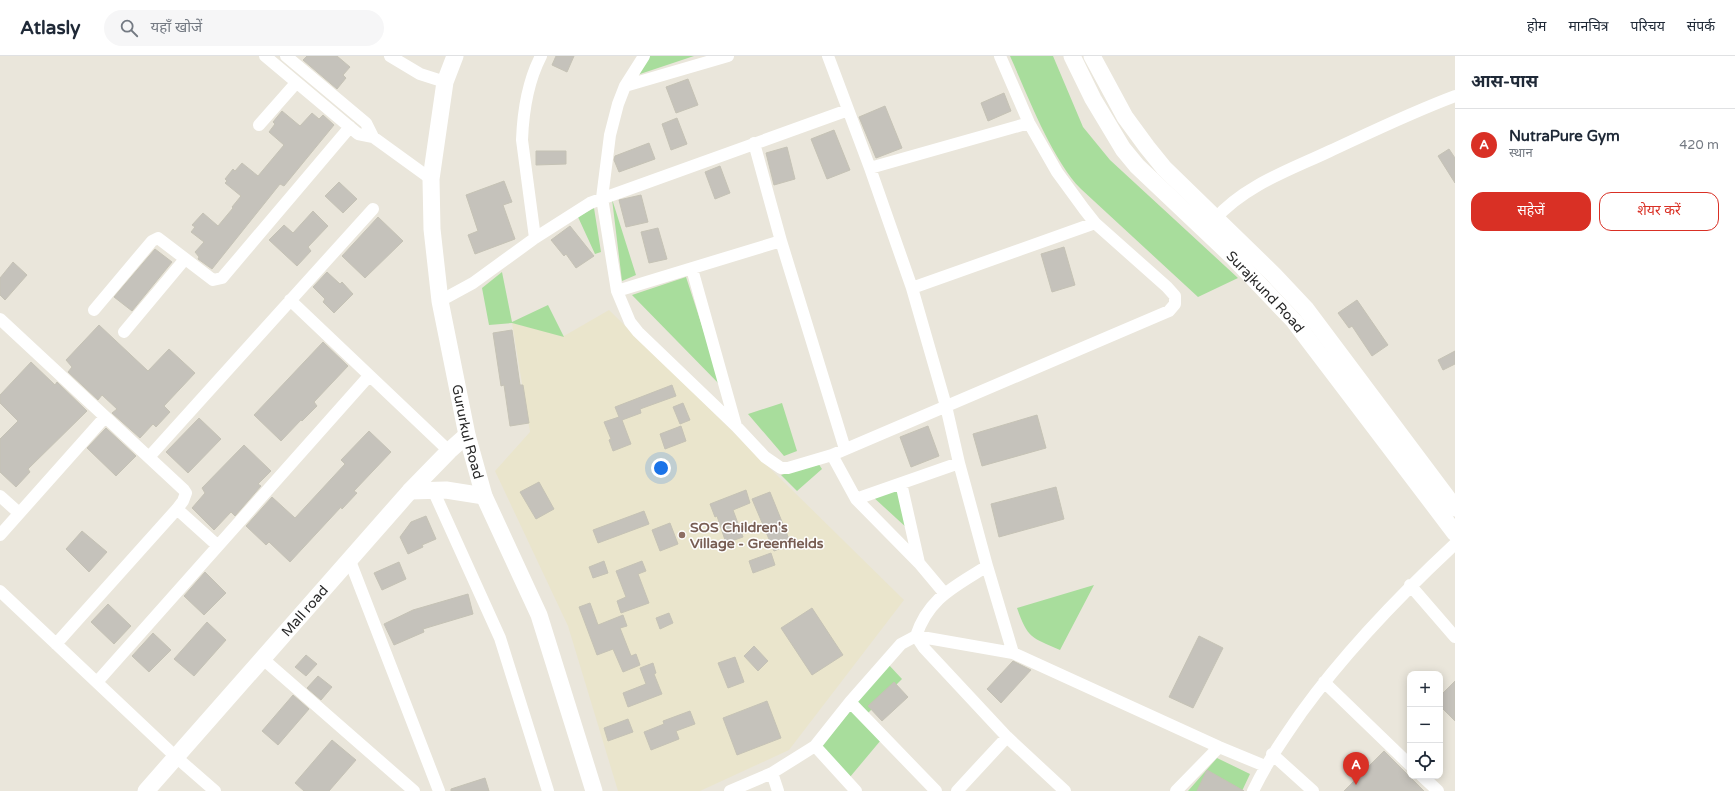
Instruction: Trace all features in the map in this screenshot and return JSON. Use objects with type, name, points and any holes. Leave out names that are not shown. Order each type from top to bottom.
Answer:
[{"type":"street","points":[[265,56],[358,134],[373,137],[431,179]]},
{"type":"street","points":[[286,56],[366,123],[373,137]]},
{"type":"street","points":[[390,56],[420,74],[445,82]]},
{"type":"street","name":"Gururkul Road","points":[[455,56],[445,82],[431,179],[432,229],[440,301],[467,436],[484,496],[539,615],[594,791]]},
{"type":"street","points":[[535,238],[522,140],[522,125],[530,87],[541,56]]},
{"type":"street","points":[[644,56],[625,86],[618,104],[610,135],[602,198],[617,291],[630,322],[638,332],[736,426],[765,457],[781,468],[788,468],[832,455],[1172,308],[1176,300],[1168,287],[1096,224],[1057,172],[1029,123],[1000,56]]},
{"type":"street","points":[[625,86],[728,56]]},
{"type":"street","points":[[828,56],[870,168],[912,288],[946,406],[959,463],[987,566],[1013,653]]},
{"type":"street","name":"Surajkund Road","points":[[1072,56],[1093,99],[1123,149],[1137,166],[1232,256],[1294,321],[1455,533]]},
{"type":"street","name":"Surajkund Road","points":[[1092,56],[1125,117],[1147,147],[1164,168],[1274,275],[1306,309],[1455,508]]},
{"type":"street","points":[[259,125],[296,82]]},
{"type":"street","points":[[1215,219],[1234,201],[1259,184],[1395,121],[1455,96]]},
{"type":"street","points":[[440,301],[473,283],[535,238],[578,210],[602,198],[848,110]]},
{"type":"street","points":[[870,168],[1029,123]]},
{"type":"street","points":[[94,310],[155,239],[162,239],[213,280],[222,278],[350,127]]},
{"type":"street","points":[[754,143],[781,241],[845,449]]},
{"type":"street","points":[[148,457],[373,209]]},
{"type":"street","points":[[912,288],[1096,224]]},
{"type":"street","points":[[617,291],[781,241]]},
{"type":"street","points":[[124,332],[185,259]]},
{"type":"street","points":[[692,269],[736,426]]},
{"type":"street","points":[[290,300],[449,451]]},
{"type":"street","points":[[0,319],[186,493],[185,498],[177,509],[56,644]]},
{"type":"street","points":[[97,682],[370,376]]},
{"type":"street","points":[[0,535],[105,417]]},
{"type":"street","name":"Mall road","points":[[146,791],[350,561],[410,491],[449,451],[467,436]]},
{"type":"street","points":[[832,455],[856,499],[919,563],[945,594]]},
{"type":"street","points":[[856,499],[959,463]]},
{"type":"street","points":[[901,483],[919,563]]},
{"type":"street","points":[[433,490],[500,638],[548,791]]},
{"type":"street","points":[[410,491],[446,490],[484,496]]},
{"type":"street","points":[[0,496],[19,513]]},
{"type":"street","points":[[177,509],[218,546]]},
{"type":"street","points":[[1253,791],[1272,754],[1324,682],[1372,625],[1410,585],[1455,544]]},
{"type":"street","points":[[350,561],[439,791]]},
{"type":"street","points":[[916,636],[927,611],[945,594],[987,566]]},
{"type":"street","points":[[1410,585],[1455,637]]},
{"type":"street","points":[[0,591],[176,757],[215,791]]},
{"type":"street","points":[[916,636],[924,648],[1007,737],[1065,791]]},
{"type":"street","points":[[730,791],[772,773],[815,746],[850,702],[901,644],[916,636],[1013,653],[1219,747],[1265,766]]},
{"type":"street","points":[[263,659],[414,791]]},
{"type":"street","points":[[1324,682],[1407,762]]},
{"type":"street","points":[[850,702],[936,791]]},
{"type":"street","points":[[956,791],[1007,737]]},
{"type":"street","points":[[815,746],[856,791]]},
{"type":"street","points":[[1176,791],[1219,747]]},
{"type":"street","points":[[1272,754],[1312,791]]},
{"type":"street","points":[[772,773],[778,791]]},
{"type":"street","points":[[1425,779],[1438,791]]},
{"type":"shaded area","name":"SOS Children's Village - Greenfields","points":[[609,310],[904,600],[789,750],[700,791],[618,791],[568,626],[495,471],[530,432],[512,323],[564,336]]},
{"type":"green space","points":[[648,56],[694,56],[634,76]]},
{"type":"green space","points":[[1010,56],[1053,56],[1083,127],[1110,160],[1238,278],[1198,297],[1081,189],[1070,176],[1050,144]]},
{"type":"green space","points":[[612,199],[636,275],[622,281]]},
{"type":"green space","points":[[594,208],[601,252],[595,254],[578,217]]},
{"type":"green space","points":[[502,272],[512,322],[548,305],[564,337],[512,323],[489,325],[482,288]]},
{"type":"green space","points":[[686,277],[722,387],[632,295]]},
{"type":"green space","points":[[782,403],[797,451],[784,456],[748,414]]},
{"type":"green space","points":[[818,463],[822,469],[797,491],[781,475]]},
{"type":"green space","points":[[897,486],[908,529],[872,496]]},
{"type":"green space","points":[[1094,585],[1060,650],[1032,636],[1024,626],[1017,608]]},
{"type":"green space","points":[[888,664],[902,679],[861,720],[881,740],[850,777],[821,747]]},
{"type":"green space","points":[[1217,758],[1250,774],[1242,791],[1188,791]]},
{"type":"building","points":[[307,56],[337,56],[350,67],[343,75],[346,78],[337,89],[303,60]]},
{"type":"building","points":[[556,56],[574,56],[567,72],[552,65]]},
{"type":"building","points":[[688,79],[698,105],[676,113],[666,87]]},
{"type":"building","points":[[1004,93],[1011,111],[988,121],[981,103]]},
{"type":"building","points":[[885,106],[902,148],[876,158],[859,117]]},
{"type":"building","points":[[282,111],[300,126],[312,113],[319,119],[323,115],[334,125],[284,186],[280,184],[212,269],[198,259],[199,257],[195,252],[204,242],[191,232],[195,227],[192,225],[203,213],[218,226],[241,196],[225,183],[227,181],[225,179],[233,169],[235,171],[242,163],[258,176],[284,145],[269,132],[275,124],[273,122]]},
{"type":"building","points":[[677,118],[687,144],[671,150],[662,124]]},
{"type":"building","points":[[834,130],[850,170],[827,179],[811,139]]},
{"type":"building","points":[[649,143],[655,159],[619,172],[614,160],[615,156]]},
{"type":"building","points":[[787,147],[795,179],[774,185],[766,153]]},
{"type":"building","points":[[1449,149],[1455,158],[1455,183],[1438,156]]},
{"type":"building","points":[[536,151],[566,151],[566,164],[536,165]]},
{"type":"building","points":[[720,166],[730,193],[715,199],[705,172]]},
{"type":"building","points":[[504,181],[512,202],[503,205],[515,239],[475,254],[468,235],[478,231],[466,195]]},
{"type":"building","points":[[339,182],[357,199],[343,213],[325,196]]},
{"type":"building","points":[[641,195],[648,222],[626,227],[619,200]]},
{"type":"building","points":[[313,211],[328,226],[308,247],[311,251],[297,266],[269,240],[284,225],[293,233]]},
{"type":"building","points":[[378,217],[403,241],[365,278],[342,256]]},
{"type":"building","points":[[570,226],[594,256],[576,268],[566,254],[564,256],[551,240]]},
{"type":"building","points":[[658,228],[667,259],[649,263],[641,232]]},
{"type":"building","points":[[1064,247],[1075,285],[1052,292],[1041,254]]},
{"type":"building","points":[[155,249],[172,262],[132,311],[114,297]]},
{"type":"building","points":[[13,262],[27,275],[5,300],[0,295],[0,278]]},
{"type":"building","points":[[327,272],[340,284],[342,282],[353,294],[334,313],[323,302],[325,299],[313,287]]},
{"type":"building","points":[[1357,300],[1388,345],[1372,356],[1352,326],[1349,328],[1338,313]]},
{"type":"building","points":[[99,325],[148,371],[169,349],[195,373],[164,406],[170,412],[156,427],[153,424],[140,438],[112,413],[117,409],[102,395],[98,400],[68,372],[72,367],[66,360]]},
{"type":"building","points":[[512,330],[520,385],[523,385],[529,423],[510,426],[504,385],[501,386],[493,333]]},
{"type":"building","points":[[323,342],[348,366],[314,402],[317,406],[281,441],[254,415]]},
{"type":"building","points":[[1455,351],[1455,364],[1443,370],[1438,360]]},
{"type":"building","points":[[31,362],[55,385],[57,382],[87,411],[28,469],[30,472],[16,487],[0,472],[0,439],[18,421],[0,403],[0,395]]},
{"type":"building","points":[[672,385],[676,396],[640,409],[641,413],[622,420],[631,444],[613,451],[609,440],[611,439],[604,422],[619,417],[615,407]]},
{"type":"building","points":[[683,403],[690,420],[680,424],[673,407]]},
{"type":"building","points":[[1037,415],[1046,448],[982,466],[973,434]]},
{"type":"building","points":[[199,418],[221,439],[188,473],[166,452]]},
{"type":"building","points":[[681,426],[686,441],[665,449],[660,434]]},
{"type":"building","points":[[928,426],[939,456],[911,467],[900,437]]},
{"type":"building","points":[[106,428],[136,456],[116,476],[87,448]]},
{"type":"building","points":[[369,431],[391,452],[354,491],[357,493],[342,509],[341,507],[290,562],[269,542],[266,545],[246,526],[272,497],[295,518],[345,464],[341,460]]},
{"type":"building","points":[[244,445],[271,471],[258,484],[261,486],[235,516],[231,512],[214,530],[192,508],[205,493],[202,488]]},
{"type":"building","points":[[539,482],[554,509],[536,519],[520,492]]},
{"type":"building","points":[[1056,487],[1064,519],[999,537],[991,504]]},
{"type":"building","points":[[746,490],[750,503],[733,510],[743,537],[726,543],[717,516],[715,517],[710,504]]},
{"type":"building","points":[[770,492],[791,544],[774,551],[752,499]]},
{"type":"building","points":[[644,511],[649,524],[598,543],[593,530]]},
{"type":"building","points":[[426,516],[436,539],[422,545],[423,547],[408,554],[400,537],[411,522]]},
{"type":"building","points":[[670,523],[678,544],[660,551],[652,530]]},
{"type":"building","points":[[82,531],[107,552],[89,572],[66,549]]},
{"type":"building","points":[[771,553],[775,565],[753,573],[749,561]]},
{"type":"building","points":[[604,561],[608,573],[593,578],[589,567]]},
{"type":"building","points":[[642,561],[646,571],[638,574],[649,603],[621,613],[617,601],[626,597],[616,571]]},
{"type":"building","points":[[399,562],[406,579],[382,590],[374,573]]},
{"type":"building","points":[[205,572],[226,593],[204,615],[184,596]]},
{"type":"building","points":[[468,594],[473,614],[423,629],[424,632],[394,645],[384,624],[413,610]]},
{"type":"building","points":[[590,603],[598,625],[623,615],[627,626],[620,628],[631,656],[636,654],[640,665],[623,672],[613,649],[597,655],[579,607]]},
{"type":"building","points":[[108,604],[131,626],[114,644],[91,622]]},
{"type":"building","points":[[812,608],[843,655],[812,675],[781,628]]},
{"type":"building","points":[[669,613],[673,623],[660,629],[656,618]]},
{"type":"building","points":[[207,622],[226,640],[194,676],[174,659]]},
{"type":"building","points":[[153,633],[171,650],[149,672],[132,656]]},
{"type":"building","points":[[1199,636],[1223,648],[1193,708],[1169,697]]},
{"type":"building","points":[[754,646],[768,661],[758,671],[744,656]]},
{"type":"building","points":[[306,655],[317,664],[306,676],[295,667]]},
{"type":"building","points":[[735,657],[744,682],[728,688],[718,663]]},
{"type":"building","points":[[1013,661],[1031,670],[1001,703],[987,689]]},
{"type":"building","points":[[653,663],[656,673],[654,674],[662,694],[628,707],[623,693],[646,684],[640,668]]},
{"type":"building","points":[[318,676],[332,687],[321,700],[307,688]]},
{"type":"building","points":[[1455,681],[1455,721],[1443,709],[1443,693]]},
{"type":"building","points":[[894,682],[908,697],[882,721],[868,706]]},
{"type":"building","points":[[293,695],[309,709],[278,745],[262,731]]},
{"type":"building","points":[[767,701],[781,738],[737,755],[723,718]]},
{"type":"building","points":[[690,711],[695,724],[676,731],[679,739],[651,750],[644,732],[664,724],[663,721]]},
{"type":"building","points":[[628,719],[633,732],[608,741],[604,728]]},
{"type":"building","points":[[332,740],[356,760],[329,791],[304,791],[295,783]]},
{"type":"building","points":[[1384,751],[1407,774],[1407,779],[1412,779],[1424,791],[1344,791]]},
{"type":"building","points":[[1207,770],[1244,791],[1197,791]]},
{"type":"building","points":[[485,778],[489,791],[451,791],[451,789]]},
{"type":"place","name":"SOS Children's Village - Greenfields","points":[[682,535]]},
{"type":"place","name":"NutraPure Gym","points":[[1356,785]]}]
